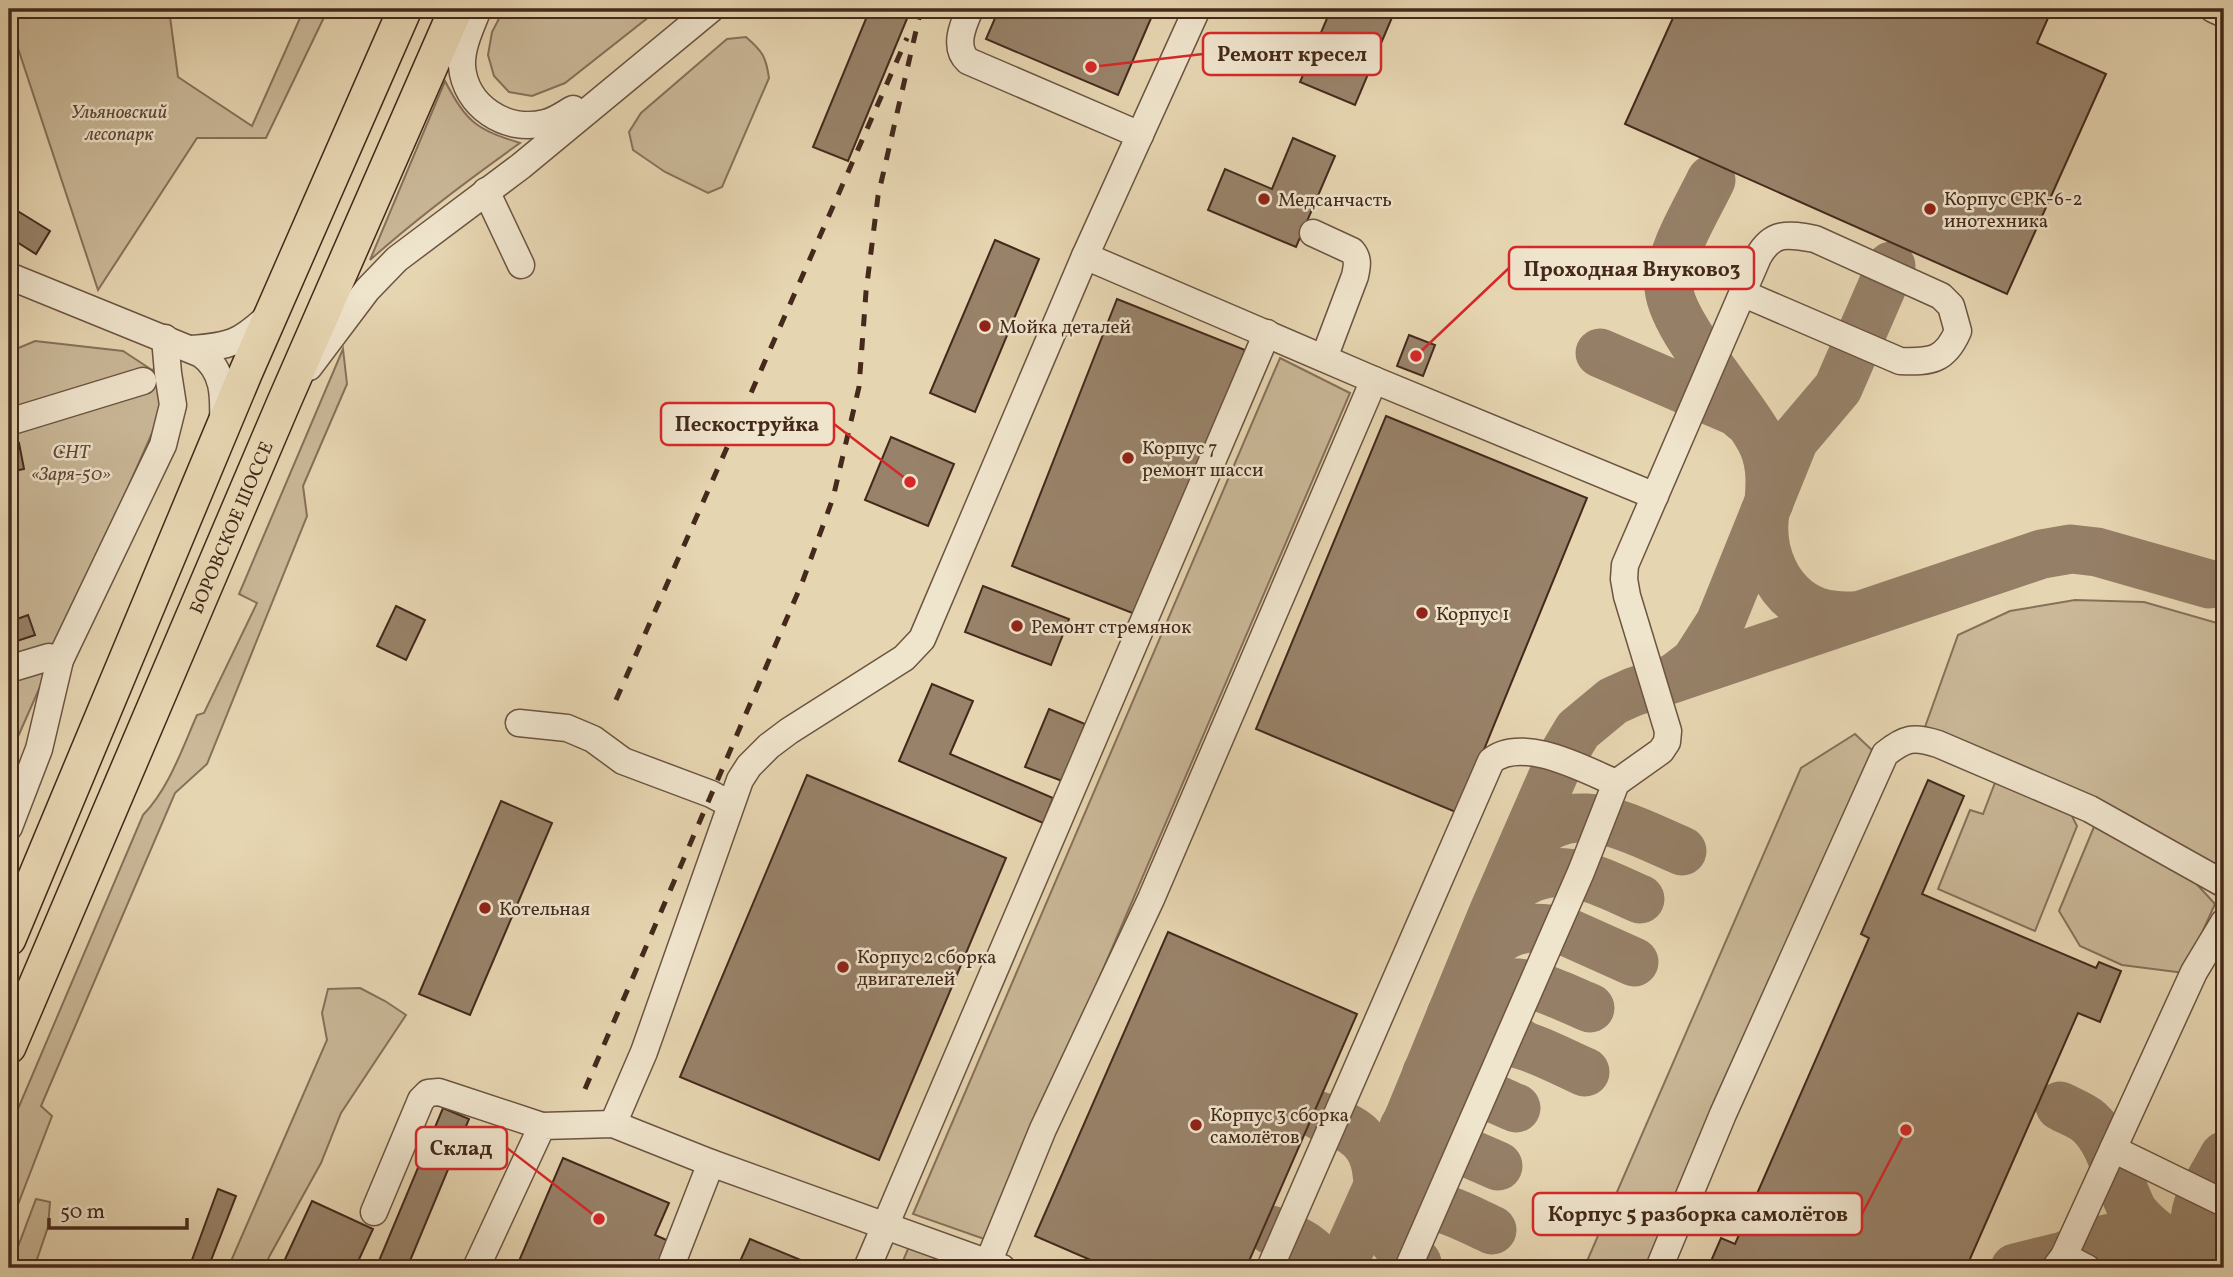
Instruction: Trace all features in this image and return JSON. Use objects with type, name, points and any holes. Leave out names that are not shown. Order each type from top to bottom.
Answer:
[{"type":"main road","points":[[9,939],[223,428],[405,9]]},
{"type":"main road","name":"БОРОВСКОЕ ШОССЕ","points":[[9,1047],[284,402],[456,9]]},
{"type":"street","points":[[478,9],[464,47],[463,73],[476,101],[497,118],[516,124],[545,123],[630,77]]},
{"type":"street","points":[[284,402],[374,282],[397,259],[630,77],[711,9]]},
{"type":"street","points":[[970,9],[963,24],[960,43],[960,50],[968,61],[1140,135]]},
{"type":"street","points":[[613,1124],[644,1052],[716,851],[730,804],[749,766],[769,746],[904,658],[922,639],[1085,256],[1197,9]]},
{"type":"street","points":[[2213,9],[2224,14]]},
{"type":"street","points":[[486,191],[521,265]]},
{"type":"street","points":[[1313,233],[1352,251],[1357,256],[1358,263],[1324,358]]},
{"type":"street","points":[[1408,1268],[1581,872],[1616,783],[1652,759],[1667,742],[1668,731],[1627,596],[1625,565],[1742,293],[1765,243],[1776,237],[1794,235],[1815,239],[1941,296],[1951,306],[1958,331],[1948,351],[1937,358],[1919,362],[1900,361],[1742,293]]},
{"type":"street","points":[[1085,256],[1374,380],[1655,496]]},
{"type":"street","points":[[9,276],[165,338],[210,360],[218,371],[222,389],[223,428]]},
{"type":"street","points":[[191,349],[218,347],[237,341],[273,312]]},
{"type":"street","points":[[867,1268],[1267,333]]},
{"type":"street","points":[[9,827],[39,749],[60,660],[163,445],[173,405],[167,373],[165,338]]},
{"type":"street","points":[[374,1212],[421,1100],[428,1093],[439,1091],[542,1126],[613,1124],[884,1227],[995,1266],[1043,1129],[1151,899],[1374,380]]},
{"type":"street","points":[[9,422],[143,381]]},
{"type":"street","points":[[9,669],[49,657],[60,660]]},
{"type":"street","points":[[519,723],[568,728],[593,739],[623,761],[712,794],[730,804]]},
{"type":"street","points":[[1659,1268],[1723,1114],[1885,754],[1897,744],[1909,739],[1921,739],[1951,749],[2090,810],[2224,884]]},
{"type":"street","points":[[1270,1268],[1491,761],[1500,754],[1524,751],[1560,760],[1616,783]]},
{"type":"street","points":[[2087,1268],[2059,1262],[2194,972],[2224,922]]},
{"type":"street","points":[[476,1268],[542,1126]]},
{"type":"street","points":[[2113,1149],[2224,1203]]},
{"type":"street","points":[[670,1268],[712,1163]]},
{"type":"green space","name":"Ульяновский лесопарк","points":[[9,9],[169,9],[178,77],[252,126],[304,9],[328,9],[266,138],[197,138],[98,290],[9,21]]},
{"type":"green space","points":[[504,9],[659,9],[565,83],[532,96],[509,92],[494,76],[488,55],[492,32]]},
{"type":"green space","points":[[746,37],[762,54],[769,78],[722,187],[708,193],[665,172],[633,150],[629,132],[641,113],[727,39]]},
{"type":"green space","points":[[445,81],[460,106],[474,122],[493,133],[520,143],[444,199],[370,260]]},
{"type":"green space","name":"СНТ «Заря-50»","points":[[35,341],[123,351],[152,370],[157,368],[164,406],[9,757],[9,352]]},
{"type":"green space","points":[[343,349],[347,384],[303,486],[307,516],[207,764],[175,793],[41,1106],[52,1116],[9,1228],[9,1130],[143,815],[168,780],[197,715],[204,713],[257,603],[239,594]]},
{"type":"green space","points":[[1280,358],[1350,393],[987,1240],[913,1214]]},
{"type":"green space","points":[[2075,600],[2144,602],[2224,625],[2224,873],[2132,817],[1925,727],[1958,635],[2010,611]]},
{"type":"green space","points":[[1855,734],[1874,752],[1648,1268],[1584,1268],[1801,768]]},
{"type":"green space","points":[[1996,780],[2069,810],[2077,826],[2035,931],[1938,889],[1970,810],[1983,814]]},
{"type":"green space","points":[[2096,822],[2182,868],[2215,904],[2184,973],[2122,965],[2080,946],[2059,911]]},
{"type":"green space","points":[[360,988],[406,1015],[341,1113],[321,1163],[265,1268],[228,1268],[327,1040],[322,1013],[328,989]]},
{"type":"green space","points":[[36,1199],[50,1202],[48,1227],[34,1268],[10,1268]]},
{"type":"green space","points":[[910,1244],[971,1268],[900,1268]]},
{"type":"building","points":[[870,9],[911,9],[848,161],[813,147]]},
{"type":"building","points":[[999,9],[1155,9],[1118,95],[986,39]]},
{"type":"building","points":[[1331,9],[1378,9],[1393,15],[1355,105],[1300,82]]},
{"type":"building","name":"Корпус СРК-6-2 инотехника","points":[[1677,9],[1961,9],[1973,14],[1975,9],[2052,9],[2037,43],[2106,74],[2007,294],[1625,124]]},
{"type":"building","name":"Медсанчасть","points":[[1293,138],[1335,156],[1296,247],[1208,210],[1225,169],[1272,189]]},
{"type":"building","points":[[16,210],[50,231],[36,254],[9,237],[9,223]]},
{"type":"building","name":"Мойка деталей","points":[[995,240],[1039,259],[975,412],[930,393]]},
{"type":"building","name":"Корпус 7 ремонт шасси","points":[[1117,299],[1245,350],[1140,616],[1012,566]]},
{"type":"building","points":[[1409,335],[1435,345],[1423,376],[1397,366]]},
{"type":"building","name":"Корпус 1","points":[[1386,416],[1587,498],[1458,813],[1256,729]]},
{"type":"building","points":[[891,437],[954,464],[928,526],[865,500]]},
{"type":"building","points":[[19,443],[24,469],[9,472],[9,445]]},
{"type":"building","points":[[62,445],[78,445],[77,458],[61,458]]},
{"type":"building","name":"Ремонт стремянок","points":[[983,586],[1069,619],[1051,665],[965,632]]},
{"type":"building","points":[[396,606],[425,620],[406,660],[377,646]]},
{"type":"building","points":[[28,615],[35,635],[14,642],[9,622]]},
{"type":"building","points":[[932,684],[973,701],[950,754],[1053,798],[1043,823],[899,761]]},
{"type":"building","points":[[1049,709],[1085,724],[1062,781],[1025,767]]},
{"type":"building","name":"Корпус 2 сборка двигателей","points":[[807,775],[1006,858],[879,1160],[680,1077]]},
{"type":"building","points":[[1928,780],[1964,796],[1922,894],[2096,968],[2099,962],[2121,971],[2100,1022],[2078,1013],[1966,1268],[1708,1268],[1721,1238],[1735,1244],[1869,938],[1861,934]]},
{"type":"building","name":"Котельная","points":[[501,801],[552,823],[470,1015],[419,994]]},
{"type":"building","name":"Корпус 3 сборка самолётов","points":[[1168,932],[1357,1014],[1246,1268],[1109,1268],[1035,1236]]},
{"type":"building","points":[[443,1108],[469,1119],[407,1268],[376,1268]]},
{"type":"building","points":[[563,1158],[669,1203],[655,1235],[671,1242],[659,1268],[516,1268]]},
{"type":"building","points":[[218,1189],[236,1196],[208,1268],[189,1268]]},
{"type":"building","points":[[312,1201],[373,1229],[355,1268],[281,1268]]},
{"type":"building","points":[[750,1239],[820,1268],[737,1268]]},
{"type":"taxiway","points":[[1711,180],[1675,257],[1669,284],[1671,300],[1691,340],[1760,439],[1769,470],[1769,502]]},
{"type":"taxiway","points":[[1674,678],[1695,662],[1720,623],[1794,440],[1838,388],[1891,266]]},
{"type":"taxiway","points":[[1600,353],[1737,412],[1745,419]]},
{"type":"taxiway","points":[[1765,512],[1765,542],[1773,570],[1780,583],[1801,604],[1815,611],[1831,615],[1858,616]]},
{"type":"taxiway","points":[[1341,1268],[1410,1115],[1493,913],[1560,760],[1578,730],[1613,701],[2042,554],[2071,549],[2097,552],[2209,584]]},
{"type":"taxiway","points":[[1519,856],[1536,835],[1555,823],[1575,818],[1617,824],[1682,851]]},
{"type":"taxiway","points":[[1496,910],[1513,889],[1529,879],[1561,872],[1593,879],[1640,899]]},
{"type":"taxiway","points":[[1519,1042],[1497,1025],[1479,998],[1475,958],[1497,940],[1517,930],[1552,929],[1567,932],[1634,962]]},
{"type":"taxiway","points":[[1481,1094],[1462,1066],[1453,1039],[1451,1015],[1469,999],[1486,989],[1518,983],[1551,991],[1590,1008]]},
{"type":"taxiway","points":[[1459,1149],[1434,1118],[1427,1073],[1442,1057],[1477,1040],[1496,1040],[1532,1048],[1585,1072]]},
{"type":"taxiway","points":[[1439,1206],[1415,1180],[1407,1162],[1404,1127],[1428,1105],[1457,1094],[1485,1095],[1516,1108]]},
{"type":"taxiway","points":[[2060,1106],[2086,1120],[2097,1131],[2110,1153],[2133,1211],[2165,1241]]},
{"type":"taxiway","points":[[1320,1116],[1350,1129],[1368,1146],[1376,1167],[1380,1204],[1386,1227],[1399,1247],[1417,1263]]},
{"type":"taxiway","points":[[1426,1151],[1459,1149],[1498,1166]]},
{"type":"taxiway","points":[[2211,1261],[2201,1246],[2195,1220],[2202,1196],[2224,1156]]},
{"type":"taxiway","points":[[1408,1204],[1441,1208],[1492,1230]]},
{"type":"taxiway","points":[[1271,1230],[1308,1248],[1324,1268]]},
{"type":"taxiway","points":[[2015,1268],[2064,1256],[2093,1242],[2130,1234],[2165,1241],[2224,1266]]},
{"type":"railway","points":[[585,1089],[802,583],[833,498],[859,387],[866,292],[878,196],[921,9]]},
{"type":"railway","points":[[616,700],[907,38]]},
{"type":"place","name":"Ремонт кресел","points":[[1091,67]]},
{"type":"place","name":"Медсанчасть","points":[[1264,199]]},
{"type":"place","name":"Корпус СРК-6-2 инотехника","points":[[1930,209]]},
{"type":"place","name":"Мойка деталей","points":[[985,326]]},
{"type":"place","name":"Проходная Внуково3","points":[[1416,356]]},
{"type":"place","name":"Корпус 7 ремонт шасси","points":[[1128,458]]},
{"type":"place","name":"Пескоструйка","points":[[910,482]]},
{"type":"place","name":"Корпус 1","points":[[1422,613]]},
{"type":"place","name":"Ремонт стремянок","points":[[1017,626]]},
{"type":"place","name":"Котельная","points":[[485,908]]},
{"type":"place","name":"Корпус 2 сборка двигателей","points":[[843,967]]},
{"type":"place","name":"Корпус 3 сборка самолётов","points":[[1196,1125]]},
{"type":"place","name":"Корпус 5 разборка самолётов","points":[[1906,1130]]},
{"type":"place","name":"Склад","points":[[599,1219]]}]
